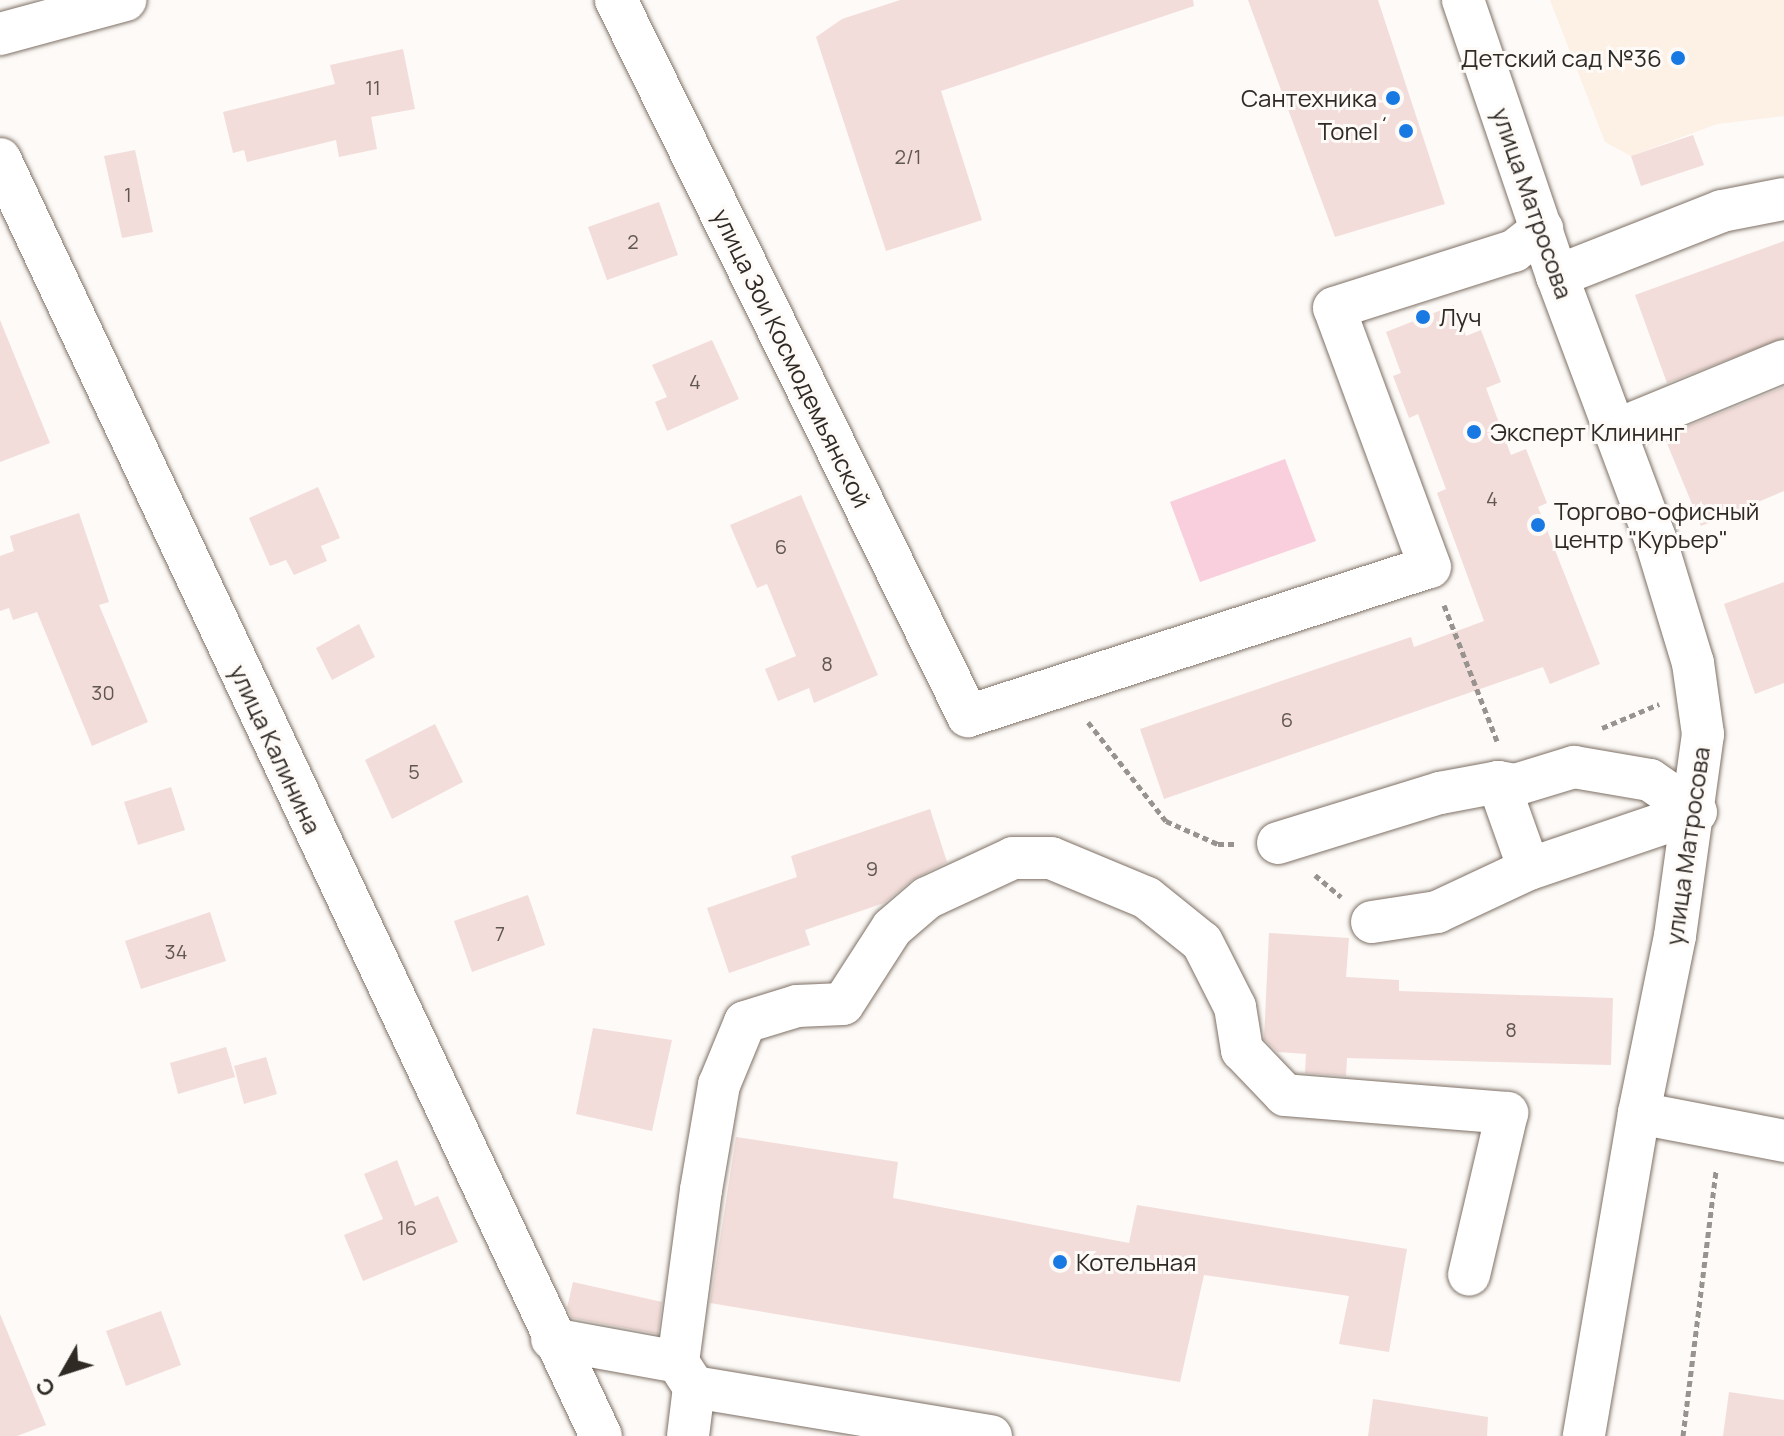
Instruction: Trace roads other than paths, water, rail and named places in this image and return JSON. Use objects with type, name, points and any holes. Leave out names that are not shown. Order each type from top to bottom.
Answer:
[{"type":"street","points":[[0,34],[125,0]]},
{"type":"street","name":"улица Зои Космодемьянской","points":[[616,0],[968,716],[1430,567],[1334,308],[1514,251],[1542,229]]},
{"type":"street","name":"улица Матросова","points":[[1463,0],[1557,276],[1655,538],[1693,663],[1703,734],[1696,812],[1639,1113],[1584,1436]]},
{"type":"street","name":"улица Калинина","points":[[0,159],[552,1339],[601,1436]]},
{"type":"street","points":[[1557,276],[1722,211],[1784,199]]},
{"type":"street","points":[[1614,431],[1784,361]]},
{"type":"street","points":[[1278,843],[1440,793],[1506,783],[1574,767],[1650,780],[1696,812]]},
{"type":"street","points":[[1506,783],[1529,869]]},
{"type":"street","points":[[1372,922],[1437,912],[1529,869],[1696,812]]},
{"type":"street","points":[[688,1436],[686,1374],[719,1085],[745,1022],[797,1006],[843,1004],[870,955],[916,908],[1013,858],[1051,858],[1147,898],[1202,942],[1235,1007],[1242,1050],[1285,1095],[1507,1113],[1469,1275]]},
{"type":"street","points":[[1639,1113],[1721,1132],[1784,1141]]},
{"type":"street","points":[[552,1339],[686,1374],[991,1436]]},
{"type":"place","name":"Детский сад №36","points":[[1678,58]]},
{"type":"place","name":"Сантехника","points":[[1393,98]]},
{"type":"place","name":"Tonel´","points":[[1406,131]]},
{"type":"place","name":"Луч","points":[[1423,317]]},
{"type":"place","name":"Эксперт Клининг","points":[[1474,432]]},
{"type":"place","name":"Торгово-офисный центр \"Курьер\"","points":[[1538,525]]},
{"type":"place","name":"Котельная","points":[[1060,1262]]}]
